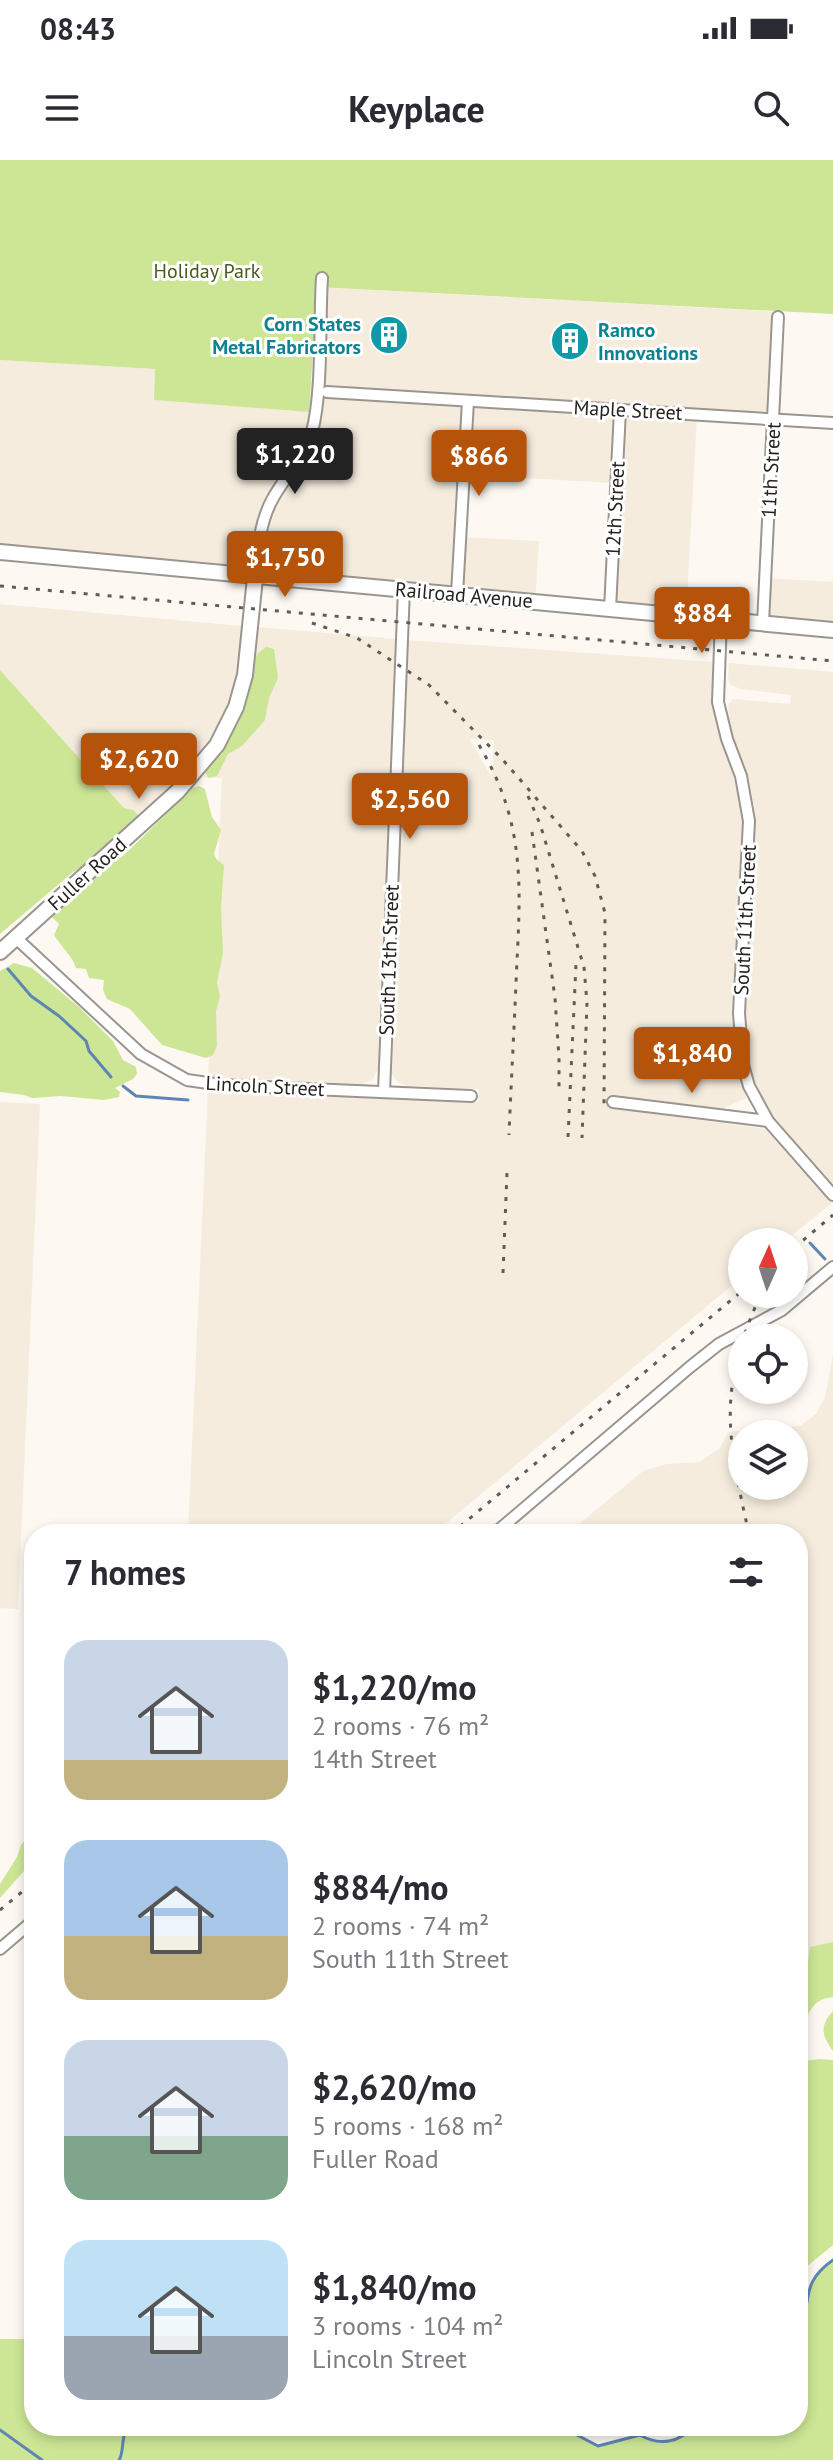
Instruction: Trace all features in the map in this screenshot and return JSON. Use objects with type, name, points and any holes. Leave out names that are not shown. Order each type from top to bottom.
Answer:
[{"type":"main road","name":"Railroad Avenue","points":[[0,552],[833,630]]},
{"type":"main road","name":"Fuller Road","points":[[0,952],[178,791],[217,745],[241,690],[255,578]]},
{"type":"street","points":[[255,578],[264,518],[271,501],[304,451],[312,431],[322,278]]},
{"type":"street","name":"11th Street","points":[[763,623],[778,317]]},
{"type":"street","name":"Maple Street","points":[[327,392],[833,423]]},
{"type":"street","points":[[457,594],[468,401]]},
{"type":"street","name":"12th Street","points":[[610,609],[620,410]]},
{"type":"street","name":"South 13th Street","points":[[384,1092],[404,589]]},
{"type":"street","name":"South 11th Street","points":[[721,619],[718,702],[744,786],[749,821],[739,1041],[749,1086],[768,1121],[833,1195]]},
{"type":"street","name":"Lincoln Street","points":[[16,938],[141,1054],[179,1077],[207,1084],[471,1096]]},
{"type":"street","points":[[613,1102],[768,1121]]},
{"type":"street","points":[[506,1524],[719,1344],[782,1310],[833,1267]]},
{"type":"street","points":[[0,1949],[24,1929]]},
{"type":"shaded area","points":[[316,287],[783,312],[778,317],[774,419],[697,415],[686,616],[610,609],[616,483],[464,475],[460,537],[539,541],[535,602],[0,553],[0,360],[155,369],[154,400],[309,412]]},
{"type":"shaded area","points":[[765,578],[833,582],[833,630],[763,623]]},
{"type":"shaded area","points":[[0,604],[242,626],[240,670],[231,704],[216,735],[197,764],[137,822],[0,670]]},
{"type":"shaded area","points":[[258,627],[395,639],[379,1067],[373,1079],[362,1084],[208,1077],[222,778],[199,777],[254,653]]},
{"type":"shaded area","points":[[406,640],[712,662],[715,721],[736,781],[743,819],[733,1035],[735,1058],[746,1098],[722,1109],[618,1096],[619,1109],[765,1129],[832,1203],[801,1228],[728,1228],[728,1289],[445,1524],[188,1524],[208,1090],[478,1102],[479,1089],[408,1086],[397,1082],[390,1070]],"holes":[[[470,739],[494,740],[492,778]]]},
{"type":"shaded area","points":[[729,663],[833,672],[833,1185],[775,1119],[757,1088],[749,1065],[745,1027],[755,812],[749,779],[731,732],[728,705],[733,699],[790,704],[791,695],[731,685],[728,680]]},
{"type":"shaded area","points":[[0,1102],[40,1104],[18,1609],[0,1608]]},
{"type":"shaded area","points":[[833,1354],[833,1983],[808,2006],[808,1524],[579,1524],[643,1471],[667,1464],[700,1462],[720,1448],[728,1432],[728,1500],[808,1500],[808,1420],[816,1414],[825,1398]]},
{"type":"green space","name":"Holiday Park","points":[[0,160],[833,160],[833,314],[317,287],[309,412],[154,400],[155,369],[0,360]]},
{"type":"green space","points":[[266,647],[274,649],[278,678],[269,698],[265,720],[242,746],[228,754],[217,776],[208,778],[204,770],[222,754],[248,698],[253,664],[258,653]]},
{"type":"green space","points":[[0,670],[124,808],[138,815],[135,825],[90,865],[73,872],[0,934]]},
{"type":"green space","points":[[199,786],[205,789],[212,817],[221,830],[214,854],[224,865],[221,908],[223,953],[217,983],[220,996],[216,1011],[217,1046],[213,1055],[206,1058],[162,1045],[130,1009],[107,999],[103,990],[104,980],[89,978],[86,969],[76,968],[54,935],[59,924],[52,917],[124,855],[193,788]]},
{"type":"green space","points":[[14,963],[32,968],[79,1007],[113,1041],[123,1060],[136,1067],[137,1074],[133,1079],[115,1088],[120,1092],[119,1097],[104,1100],[61,1096],[32,1098],[0,1092],[0,971]]},
{"type":"green space","points":[[24,1842],[24,1871],[0,1898],[0,1884]]},
{"type":"green space","points":[[833,1942],[833,1997],[819,2001],[808,2015],[808,1963],[810,1947]]},
{"type":"green space","points":[[833,2011],[833,2051],[826,2041],[824,2026]]},
{"type":"green space","points":[[833,2060],[833,2245],[808,2265],[808,2061]]},
{"type":"green space","points":[[833,2260],[833,2460],[0,2460],[0,2339],[24,2339],[24,2436],[579,2436],[598,2446],[636,2436],[669,2441],[682,2436],[808,2436],[808,2289],[815,2275]]},
{"type":"waterway","points":[[8,969],[31,996],[86,1041],[89,1051],[111,1077]]},
{"type":"waterway","points":[[123,1086],[136,1096],[188,1100]]},
{"type":"waterway","points":[[810,1243],[825,1259]]},
{"type":"waterway","points":[[808,2300],[815,2277],[833,2260]]},
{"type":"waterway","points":[[0,2430],[42,2460]]},
{"type":"waterway","points":[[119,2460],[124,2436]]},
{"type":"waterway","points":[[579,2436],[598,2446],[636,2436]]},
{"type":"waterway","points":[[642,2436],[654,2441],[669,2441],[682,2436]]},
{"type":"railway","points":[[0,586],[833,661]]},
{"type":"railway","points":[[312,623],[357,638],[429,685],[503,760],[582,851],[595,876],[605,913],[604,1108]]},
{"type":"railway","points":[[479,745],[506,804],[517,860],[519,919],[509,1135]]},
{"type":"railway","points":[[528,796],[540,824],[584,967],[587,1003],[582,1138]]},
{"type":"railway","points":[[532,832],[555,998],[559,1091]]},
{"type":"railway","points":[[568,1137],[576,964]]},
{"type":"railway","points":[[503,1273],[507,1173]]},
{"type":"railway","points":[[808,1236],[833,1215]]},
{"type":"railway","points":[[463,1524],[728,1303]]},
{"type":"railway","points":[[747,1524],[735,1468],[730,1413],[737,1358],[755,1308]]},
{"type":"railway","points":[[0,1910],[24,1890]]},
{"type":"place","name":"Corn States Metal Fabricators","points":[[389,335]]},
{"type":"place","name":"Ramco Innovations","points":[[570,341]]}]
